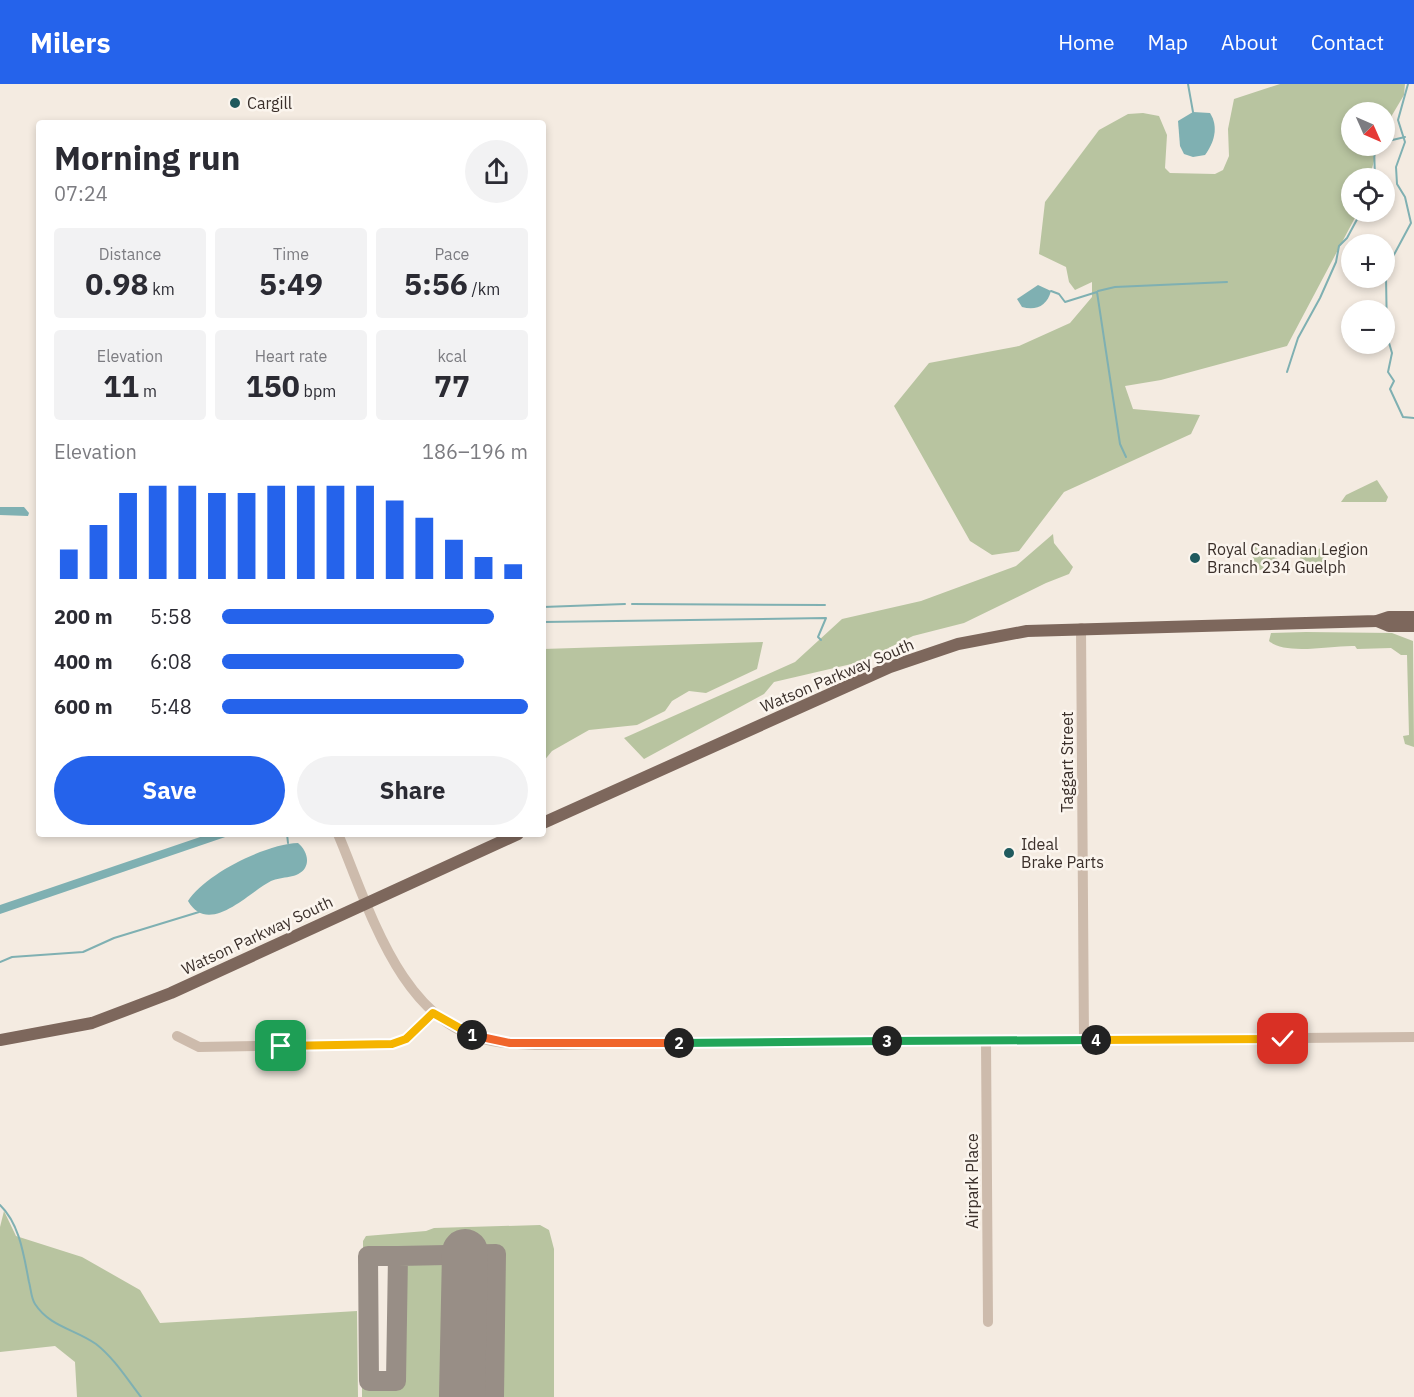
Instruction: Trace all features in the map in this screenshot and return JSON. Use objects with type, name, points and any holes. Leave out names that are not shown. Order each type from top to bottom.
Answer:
[{"type":"main road","name":"Watson Parkway South","points":[[546,822],[890,667],[958,644],[1027,631],[1377,621],[1389,617],[1414,617]]},
{"type":"main road","name":"Watson Parkway South","points":[[1377,621],[1389,626],[1414,626]]},
{"type":"main road","name":"Watson Parkway South","points":[[0,1040],[92,1023],[171,993],[511,837]]},
{"type":"street","name":"Taggart Street","points":[[1081,628],[1084,1040]]},
{"type":"street","points":[[339,837],[392,958],[409,987],[433,1013],[470,1035],[510,1043],[1414,1037]]},
{"type":"street","points":[[177,1036],[199,1047],[392,1044],[406,1039],[433,1013]]},
{"type":"street","name":"Airpark Place","points":[[986,1041],[988,1322]]},
{"type":"green space","points":[[1280,84],[1405,84],[1404,95],[1395,110],[1395,102],[1341,102],[1341,156],[1375,156],[1372,168],[1341,168],[1341,222],[1353,222],[1346,234],[1341,234],[1341,244],[1287,346],[1161,380],[1125,386],[1133,409],[1200,415],[1191,434],[1064,492],[1019,551],[992,555],[970,541],[894,406],[929,363],[1019,346],[1070,323],[1092,297],[1092,282],[1075,290],[1069,282],[1066,267],[1039,254],[1045,202],[1099,130],[1128,114],[1143,113],[1159,116],[1167,135],[1165,168],[1170,173],[1215,174],[1223,170],[1229,156],[1228,129],[1234,99]]},
{"type":"green space","points":[[1377,480],[1388,497],[1386,502],[1341,502],[1346,495]]},
{"type":"green space","points":[[1053,534],[1054,543],[1073,567],[1069,574],[964,623],[913,636],[860,662],[774,682],[764,694],[644,759],[624,738],[795,662],[842,619],[921,601],[1016,566]]},
{"type":"green space","points":[[1256,544],[1286,565],[1287,569],[1254,570],[1252,549]]},
{"type":"green space","points":[[1323,547],[1325,562],[1323,564],[1297,566],[1294,564],[1302,556]]},
{"type":"green space","points":[[1271,633],[1392,633],[1413,641],[1414,747],[1405,744],[1403,736],[1409,735],[1407,655],[1401,655],[1391,648],[1357,649],[1355,646],[1345,646],[1298,649],[1286,648],[1269,641]]},
{"type":"green space","points":[[763,642],[757,669],[706,693],[689,691],[672,701],[665,711],[637,725],[589,730],[552,751],[546,758],[546,649]]},
{"type":"green space","points":[[4,1211],[16,1236],[82,1257],[140,1290],[160,1323],[357,1311],[358,1397],[77,1397],[75,1362],[55,1346],[0,1352],[0,1227]]},
{"type":"green space","points":[[540,1225],[549,1230],[554,1249],[554,1397],[362,1397],[362,1385],[400,1383],[400,1253],[363,1253],[363,1241],[366,1236],[426,1231],[434,1228]]},
{"type":"water","points":[[1193,112],[1210,113],[1215,129],[1213,140],[1205,155],[1193,157],[1184,154],[1180,146],[1178,121]]},
{"type":"water","points":[[1038,285],[1051,291],[1047,300],[1036,308],[1022,307],[1017,299]]},
{"type":"water","points":[[0,507],[24,507],[29,513],[28,516],[0,515]]},
{"type":"water","points":[[200,837],[225,837],[0,914],[0,905]]},
{"type":"water","points":[[298,843],[305,851],[307,858],[302,872],[294,876],[275,879],[241,902],[218,913],[207,915],[197,911],[188,901],[208,881],[237,862],[270,849]]},
{"type":"waterway","points":[[1188,84],[1193,112]]},
{"type":"waterway","points":[[1408,84],[1398,120],[1405,142],[1396,167],[1397,184],[1405,197],[1411,223],[1389,264],[1386,276],[1387,336],[1392,353],[1388,372],[1394,381],[1390,389],[1403,417],[1414,418]]},
{"type":"waterway","points":[[1395,139],[1405,137]]},
{"type":"waterway","points":[[1374,156],[1375,168]]},
{"type":"waterway","points":[[1287,372],[1298,338],[1336,262],[1339,246],[1347,238],[1356,222]]},
{"type":"waterway","points":[[1098,291],[1115,287],[1227,282]]},
{"type":"waterway","points":[[1051,291],[1059,294],[1065,302],[1097,292],[1120,444],[1126,457]]},
{"type":"waterway","points":[[546,607],[625,604]]},
{"type":"waterway","points":[[632,604],[825,605]]},
{"type":"waterway","points":[[546,622],[826,618],[818,637],[821,640]]},
{"type":"waterway","points":[[287,837],[288,843]]},
{"type":"waterway","points":[[0,962],[12,957],[83,952],[114,938],[199,912]]},
{"type":"waterway","points":[[0,1205],[17,1231],[35,1304],[48,1318],[88,1339],[103,1350],[141,1397]]},
{"type":"taxiway","points":[[398,1256],[368,1256],[369,1381],[396,1381],[398,1256],[496,1254],[494,1397]]},
{"type":"runway","points":[[462,1397],[465,1252]]},
{"type":"place","name":"Cargill","points":[[235,103]]},
{"type":"place","name":"Royal Canadian Legion Branch 234 Guelph","points":[[1195,558]]},
{"type":"place","name":"Ideal Brake Parts","points":[[1009,853]]},
{"type":"route","points":[[281,1046],[392,1044],[406,1039],[418,1030],[433,1013],[470,1035],[490,1041],[510,1043],[1283,1039]]}]
